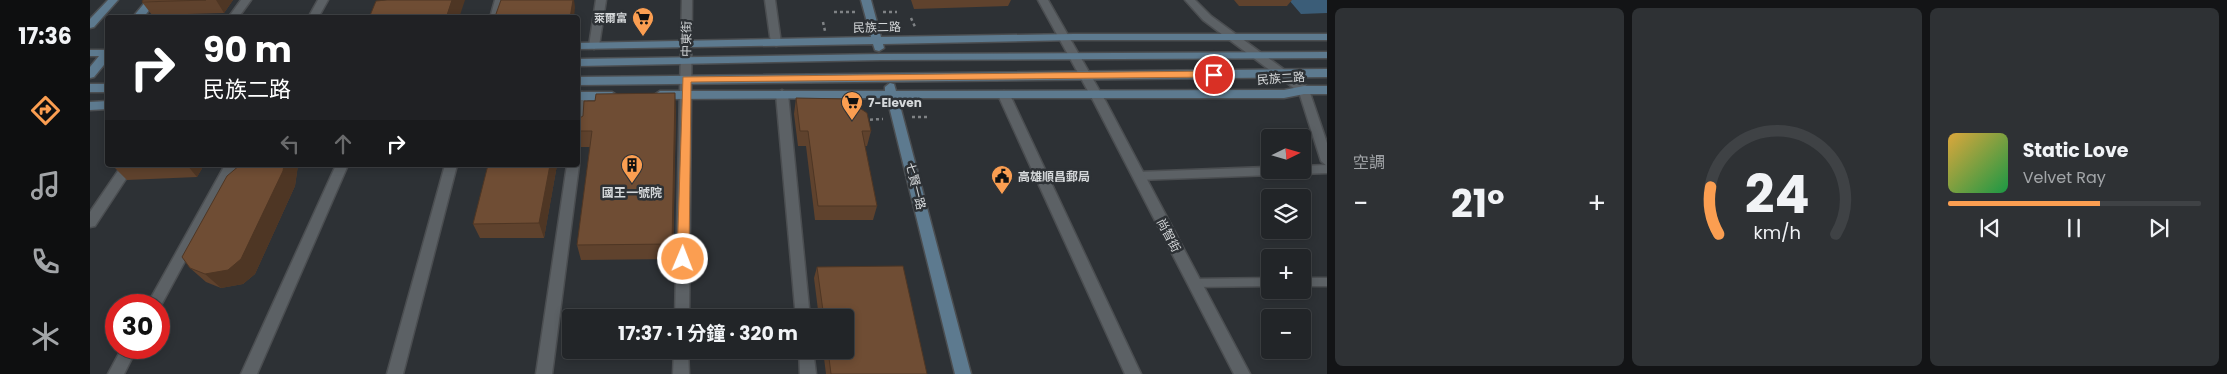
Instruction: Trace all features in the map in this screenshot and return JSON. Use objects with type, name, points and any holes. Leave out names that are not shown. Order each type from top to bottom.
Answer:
[{"type":"street","points":[[90,25],[112,0]]},
{"type":"street","points":[[140,15],[152,0]]},
{"type":"street","points":[[235,15],[246,0]]},
{"type":"street","points":[[315,15],[323,0]]},
{"type":"street","points":[[496,15],[500,0]]},
{"type":"street","points":[[594,46],[601,0]]},
{"type":"street","name":"中東街","points":[[682,309],[687,0]]},
{"type":"street","points":[[770,0],[776,43]]},
{"type":"street","name":"七賢一路","points":[[866,0],[886,76],[893,94],[963,374]]},
{"type":"street","name":"尚智街","points":[[1043,0],[1096,95],[1242,374]]},
{"type":"street","points":[[1190,0],[1198,10],[1304,90],[1327,161]]},
{"type":"street","name":"民族二路","points":[[580,46],[1064,37],[1327,37]]},
{"type":"street","points":[[90,53],[105,53]]},
{"type":"street","name":"民族二路","points":[[580,63],[881,57],[1327,55]]},
{"type":"street","points":[[91,73],[105,57]]},
{"type":"street","points":[[91,73],[105,72]]},
{"type":"street","name":"民族二路","points":[[580,81],[886,76],[1327,73]]},
{"type":"street","points":[[90,88],[105,88]]},
{"type":"street","name":"民族二路","points":[[651,95],[1284,94],[1304,90],[1327,90]]},
{"type":"street","points":[[782,94],[802,309]]},
{"type":"street","points":[[1004,94],[1133,374]]},
{"type":"street","points":[[580,96],[621,95]]},
{"type":"street","points":[[90,106],[105,105]]},
{"type":"street","points":[[90,222],[128,167]]},
{"type":"street","points":[[160,294],[230,167]]},
{"type":"street","points":[[248,374],[341,167]]},
{"type":"street","points":[[395,374],[451,167]]},
{"type":"street","points":[[544,374],[573,167]]},
{"type":"street","points":[[116,374],[124,359]]},
{"type":"street","points":[[681,359],[681,374]]},
{"type":"street","points":[[807,359],[808,374]]},
{"type":"lane","points":[[1311,170],[1327,169]]},
{"type":"lane","points":[[1138,176],[1261,171]]},
{"type":"lane","points":[[1194,283],[1261,282]]},
{"type":"lane","points":[[1311,282],[1327,282]]},
{"type":"shaded area","points":[[1289,0],[1327,0],[1327,13],[1301,14]]},
{"type":"building","points":[[143,0],[206,0],[142,2]]},
{"type":"building","points":[[452,0],[447,15],[370,15],[376,1]]},
{"type":"building","points":[[501,0],[573,0],[570,15],[496,14]]},
{"type":"building","name":"國王一號院","points":[[675,93],[672,244],[577,245],[592,131],[580,131],[580,118],[583,116],[584,101],[595,101],[596,94]]},
{"type":"building","points":[[796,98],[846,99],[867,113],[871,131],[862,131],[877,206],[818,206],[808,131],[800,131]]},
{"type":"building","points":[[238,167],[284,167],[241,259],[228,270],[205,274],[190,268],[182,257],[227,176]]},
{"type":"building","points":[[487,167],[550,167],[539,223],[473,224]]},
{"type":"building","points":[[903,266],[927,374],[831,374],[829,359],[854,359],[854,309],[823,309],[817,267]]},
{"type":"place","name":"萊爾富","points":[[643,37]]},
{"type":"place","name":"7-Eleven","points":[[852,121]]},
{"type":"place","name":"國王一號院","points":[[632,184]]},
{"type":"place","name":"高雄順昌郵局","points":[[1002,195]]},
{"type":"route","points":[[683,259],[686,79],[1214,75]]}]
